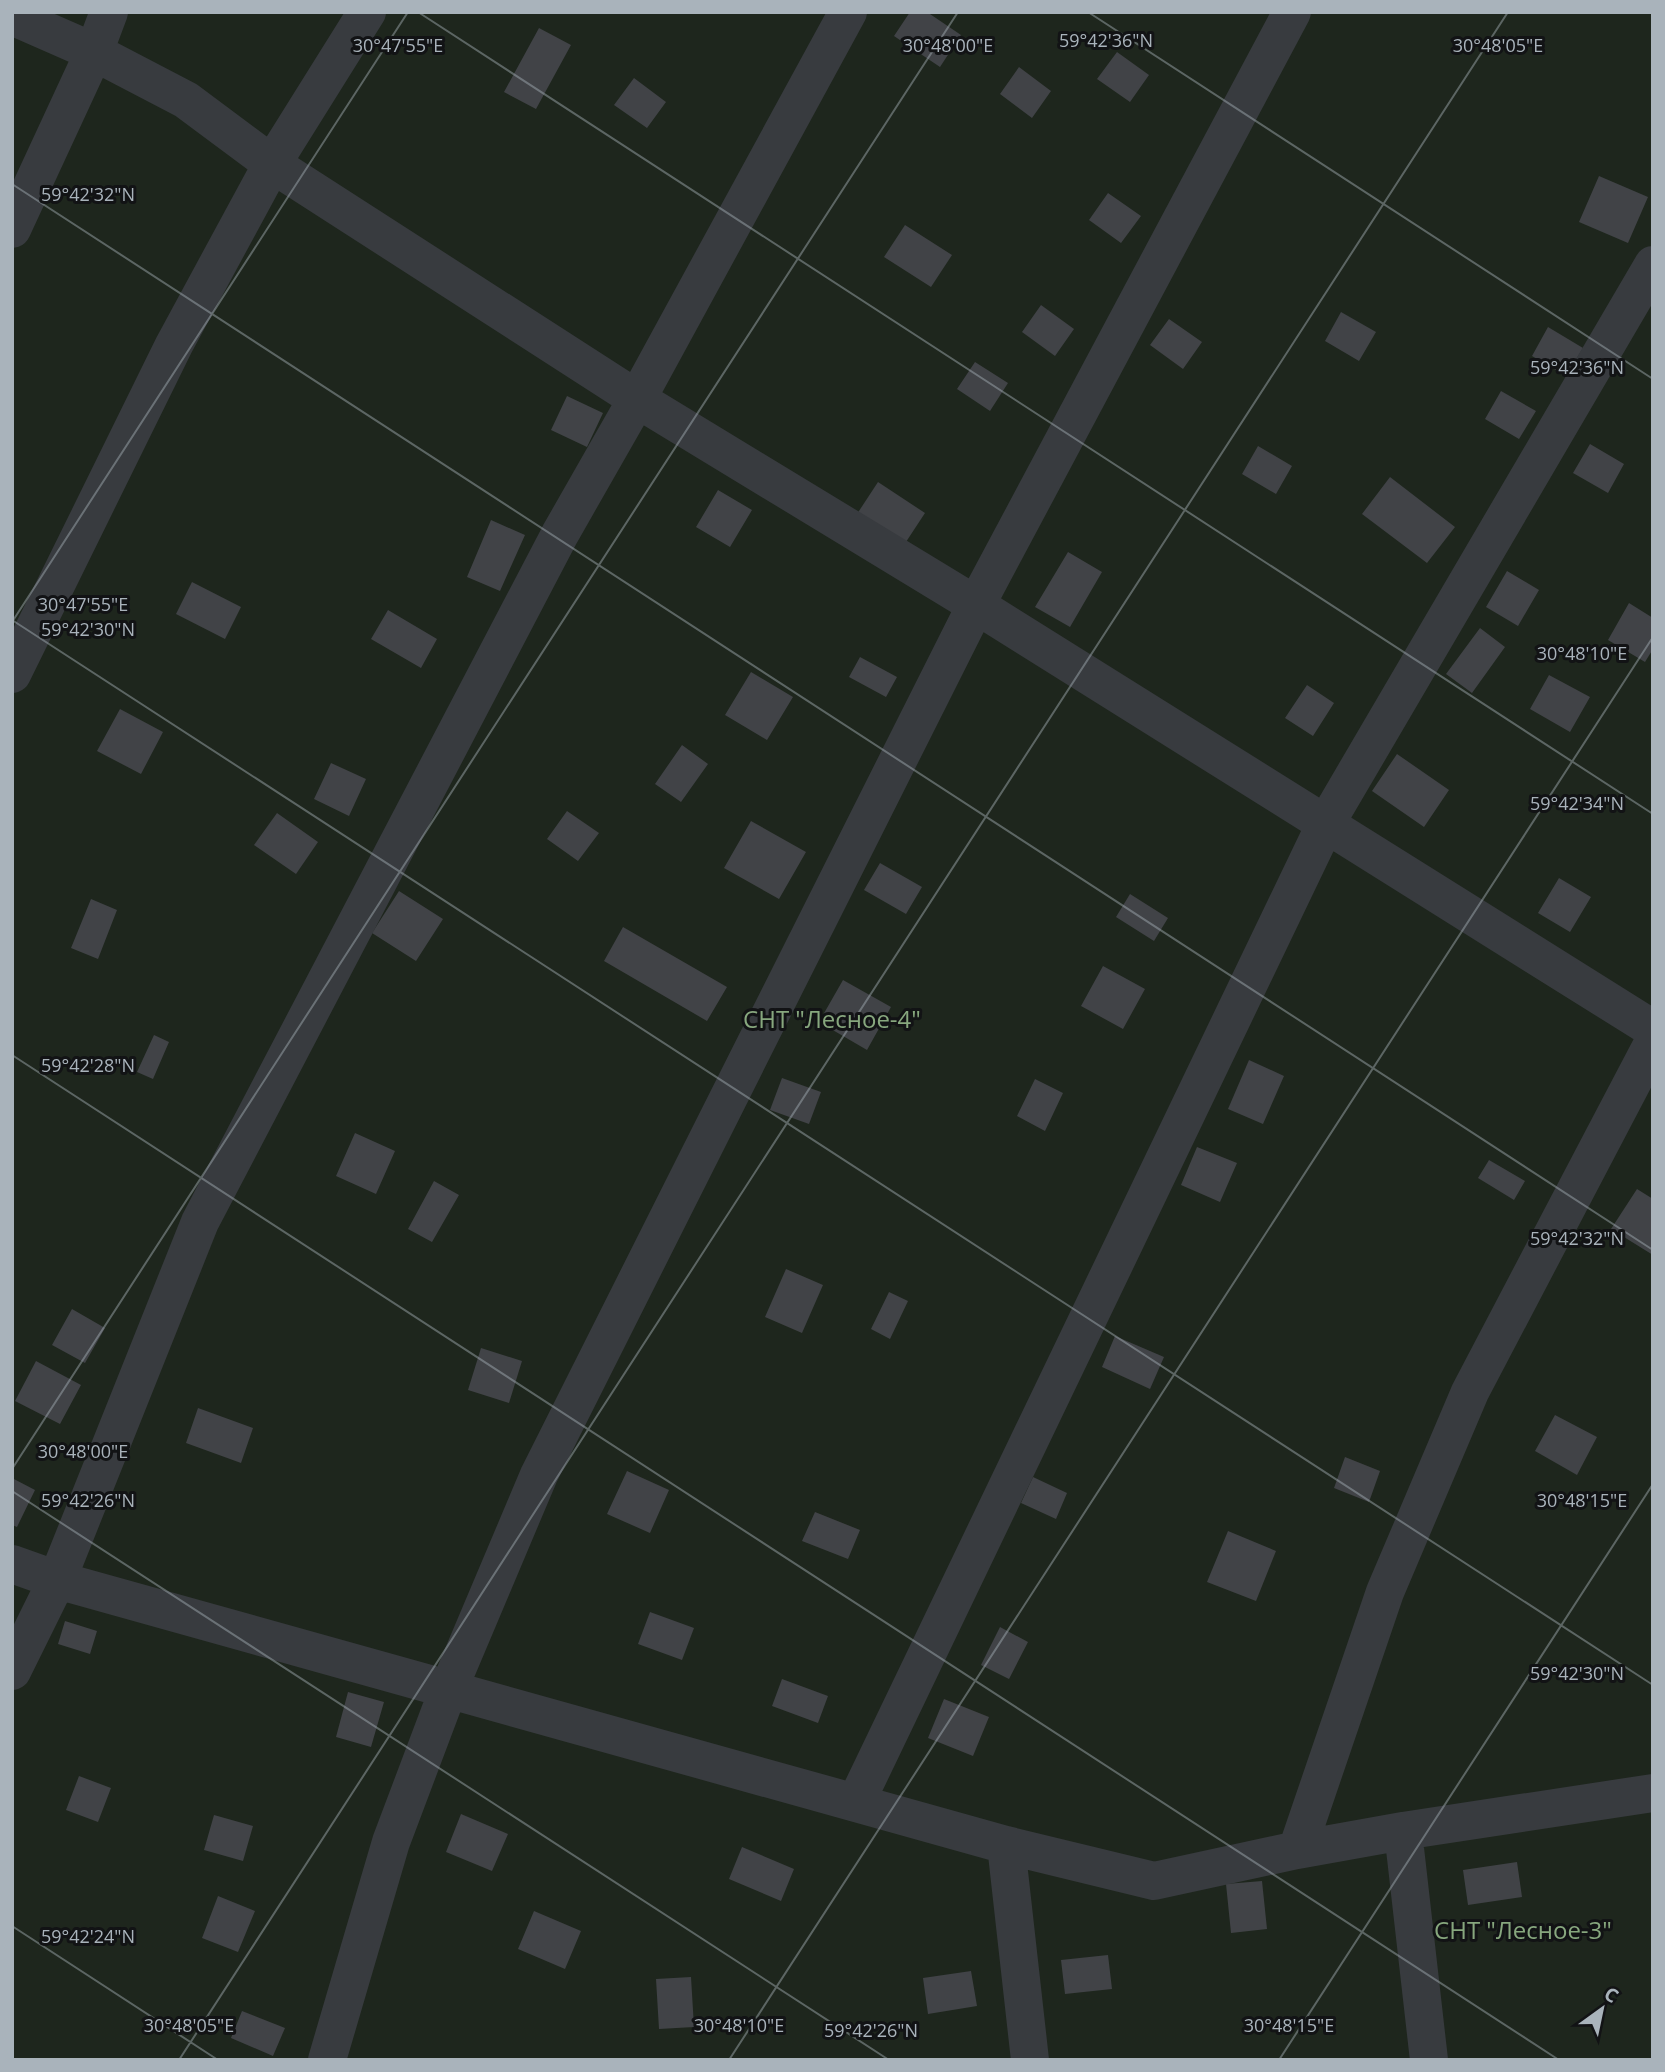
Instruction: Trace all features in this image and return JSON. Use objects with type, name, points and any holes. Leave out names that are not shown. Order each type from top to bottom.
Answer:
[{"type":"street","points":[[12,229],[94,52],[109,12]]},
{"type":"street","points":[[12,674],[174,345],[272,164],[367,12]]},
{"type":"street","points":[[12,1671],[57,1580],[200,1222],[560,534],[637,399],[848,12]]},
{"type":"street","points":[[327,2060],[391,1842],[449,1688],[539,1475],[976,605],[1292,12]]},
{"type":"street","points":[[12,16],[94,52],[186,100],[272,164],[637,399],[976,605],[1653,1029]]},
{"type":"street","points":[[856,1802],[1325,825],[1653,265]]},
{"type":"street","points":[[1297,1850],[1385,1592],[1470,1392],[1653,1044]]},
{"type":"street","points":[[12,1564],[57,1580],[1006,1845],[1154,1881],[1297,1850],[1403,1831],[1653,1793]]},
{"type":"street","points":[[1403,1831],[1429,2060]]},
{"type":"street","points":[[1006,1845],[1030,2060]]},
{"type":"green space","name":"СНТ \"Лесное-4\"","points":[[12,12],[1653,12],[1653,2060],[12,2060]]},
{"type":"building","points":[[910,12],[927,12],[961,35],[940,67],[894,36]]},
{"type":"building","points":[[539,28],[571,45],[536,109],[504,92]]},
{"type":"building","points":[[1117,52],[1149,75],[1130,102],[1097,79]]},
{"type":"building","points":[[1019,67],[1051,91],[1032,118],[1000,94]]},
{"type":"building","points":[[634,78],[666,102],[647,128],[614,105]]},
{"type":"building","points":[[1599,176],[1648,197],[1628,243],[1579,222]]},
{"type":"building","points":[[1108,193],[1141,216],[1121,243],[1089,220]]},
{"type":"building","points":[[905,225],[952,255],[931,287],[884,257]]},
{"type":"building","points":[[1041,305],[1074,329],[1055,356],[1022,332]]},
{"type":"building","points":[[1341,312],[1376,332],[1359,361],[1325,341]]},
{"type":"building","points":[[1169,319],[1202,342],[1183,369],[1150,345]]},
{"type":"building","points":[[1548,327],[1583,348],[1566,376],[1532,356]]},
{"type":"building","points":[[975,362],[1008,383],[990,411],[957,389]]},
{"type":"building","points":[[1501,391],[1536,411],[1519,439],[1485,419]]},
{"type":"building","points":[[567,396],[603,413],[587,447],[551,430]]},
{"type":"building","points":[[1590,444],[1624,464],[1608,493],[1573,473]]},
{"type":"building","points":[[1258,446],[1292,466],[1276,494],[1242,474]]},
{"type":"building","points":[[1390,477],[1455,527],[1427,563],[1362,514]]},
{"type":"building","points":[[878,482],[925,513],[904,545],[857,514]]},
{"type":"building","points":[[718,490],[752,510],[730,547],[696,527]]},
{"type":"building","points":[[491,520],[525,535],[500,591],[467,577]]},
{"type":"building","points":[[1068,552],[1102,572],[1070,627],[1035,607]]},
{"type":"building","points":[[1507,571],[1539,590],[1518,626],[1486,607]]},
{"type":"building","points":[[192,582],[241,607],[225,639],[176,614]]},
{"type":"building","points":[[1629,603],[1653,618],[1653,649],[1645,662],[1608,640]]},
{"type":"building","points":[[388,610],[437,639],[421,668],[371,639]]},
{"type":"building","points":[[1480,628],[1505,647],[1472,693],[1446,674]]},
{"type":"building","points":[[860,657],[897,677],[886,697],[849,677]]},
{"type":"building","points":[[751,672],[793,697],[767,740],[725,715]]},
{"type":"building","points":[[1549,675],[1590,697],[1570,732],[1530,709]]},
{"type":"building","points":[[1307,685],[1334,703],[1313,736],[1285,718]]},
{"type":"building","points":[[120,709],[163,732],[141,774],[97,751]]},
{"type":"building","points":[[682,745],[708,764],[681,802],[655,784]]},
{"type":"building","points":[[1397,754],[1449,790],[1424,827],[1372,791]]},
{"type":"building","points":[[331,763],[366,779],[349,816],[314,799]]},
{"type":"building","points":[[567,811],[599,833],[578,861],[547,839]]},
{"type":"building","points":[[277,813],[318,842],[296,874],[254,845]]},
{"type":"building","points":[[751,821],[806,852],[779,899],[724,868]]},
{"type":"building","points":[[880,863],[922,887],[906,914],[864,890]]},
{"type":"building","points":[[1559,878],[1591,897],[1570,932],[1538,913]]},
{"type":"building","points":[[399,891],[443,919],[416,961],[372,933]]},
{"type":"building","points":[[1130,894],[1168,918],[1154,941],[1116,917]]},
{"type":"building","points":[[91,899],[117,910],[98,959],[71,948]]},
{"type":"building","points":[[623,927],[727,987],[707,1021],[604,961]]},
{"type":"building","points":[[1103,966],[1145,989],[1123,1029],[1081,1006]]},
{"type":"building","points":[[843,980],[891,1007],[867,1050],[819,1022]]},
{"type":"building","points":[[154,1035],[169,1042],[153,1079],[137,1072]]},
{"type":"building","points":[[1249,1060],[1284,1076],[1263,1124],[1228,1109]]},
{"type":"building","points":[[782,1078],[821,1092],[809,1124],[770,1110]]},
{"type":"building","points":[[1035,1079],[1063,1093],[1045,1131],[1017,1116]]},
{"type":"building","points":[[355,1133],[395,1151],[376,1194],[336,1176]]},
{"type":"building","points":[[1197,1147],[1237,1163],[1220,1202],[1181,1185]]},
{"type":"building","points":[[1489,1160],[1525,1181],[1514,1200],[1478,1178]]},
{"type":"building","points":[[434,1181],[459,1195],[432,1242],[408,1229]]},
{"type":"building","points":[[1637,1189],[1653,1199],[1653,1255],[1611,1229]]},
{"type":"building","points":[[786,1269],[823,1285],[802,1333],[765,1317]]},
{"type":"building","points":[[889,1292],[908,1301],[890,1339],[871,1329]]},
{"type":"building","points":[[72,1309],[105,1328],[85,1363],[52,1345]]},
{"type":"building","points":[[1115,1336],[1164,1357],[1150,1389],[1102,1367]]},
{"type":"building","points":[[481,1348],[522,1361],[509,1403],[468,1390]]},
{"type":"building","points":[[36,1361],[81,1385],[60,1424],[15,1401]]},
{"type":"building","points":[[198,1408],[253,1428],[241,1463],[186,1443]]},
{"type":"building","points":[[1555,1415],[1597,1437],[1577,1475],[1535,1451]]},
{"type":"building","points":[[1345,1457],[1380,1471],[1369,1502],[1334,1488]]},
{"type":"building","points":[[627,1471],[669,1490],[650,1533],[607,1514]]},
{"type":"building","points":[[1033,1477],[1067,1493],[1056,1519],[1021,1503]]},
{"type":"building","points":[[12,1478],[35,1490],[17,1527],[12,1525]]},
{"type":"building","points":[[815,1512],[860,1530],[848,1559],[802,1541]]},
{"type":"building","points":[[1228,1531],[1276,1551],[1256,1601],[1207,1582]]},
{"type":"building","points":[[650,1612],[694,1628],[682,1660],[638,1644]]},
{"type":"building","points":[[65,1621],[97,1631],[90,1654],[58,1644]]},
{"type":"building","points":[[1000,1627],[1028,1642],[1009,1679],[981,1665]]},
{"type":"building","points":[[782,1679],[828,1696],[818,1723],[772,1706]]},
{"type":"building","points":[[348,1692],[384,1702],[371,1747],[336,1737]]},
{"type":"building","points":[[944,1699],[989,1717],[973,1756],[928,1738]]},
{"type":"building","points":[[79,1776],[111,1788],[98,1822],[66,1810]]},
{"type":"building","points":[[461,1814],[508,1834],[492,1871],[446,1852]]},
{"type":"building","points":[[214,1815],[253,1826],[243,1861],[204,1850]]},
{"type":"building","points":[[742,1847],[794,1869],[781,1901],[729,1879]]},
{"type":"building","points":[[1517,1862],[1522,1897],[1468,1905],[1463,1870]]},
{"type":"building","points":[[1262,1881],[1267,1929],[1231,1933],[1226,1884]]},
{"type":"building","points":[[218,1896],[255,1911],[238,1952],[202,1938]]},
{"type":"building","points":[[534,1911],[581,1931],[565,1969],[518,1949]]},
{"type":"building","points":[[1108,1955],[1112,1989],[1065,1994],[1061,1960]]},
{"type":"building","points":[[971,1971],[977,2006],[928,2014],[923,1978]]},
{"type":"building","points":[[691,1977],[694,2027],[659,2029],[656,1979]]},
{"type":"building","points":[[242,2011],[285,2028],[273,2056],[231,2038]]},
{"type":"park label","name":"СНТ \"Лесное-3\"","points":[[1523,1931]]}]
